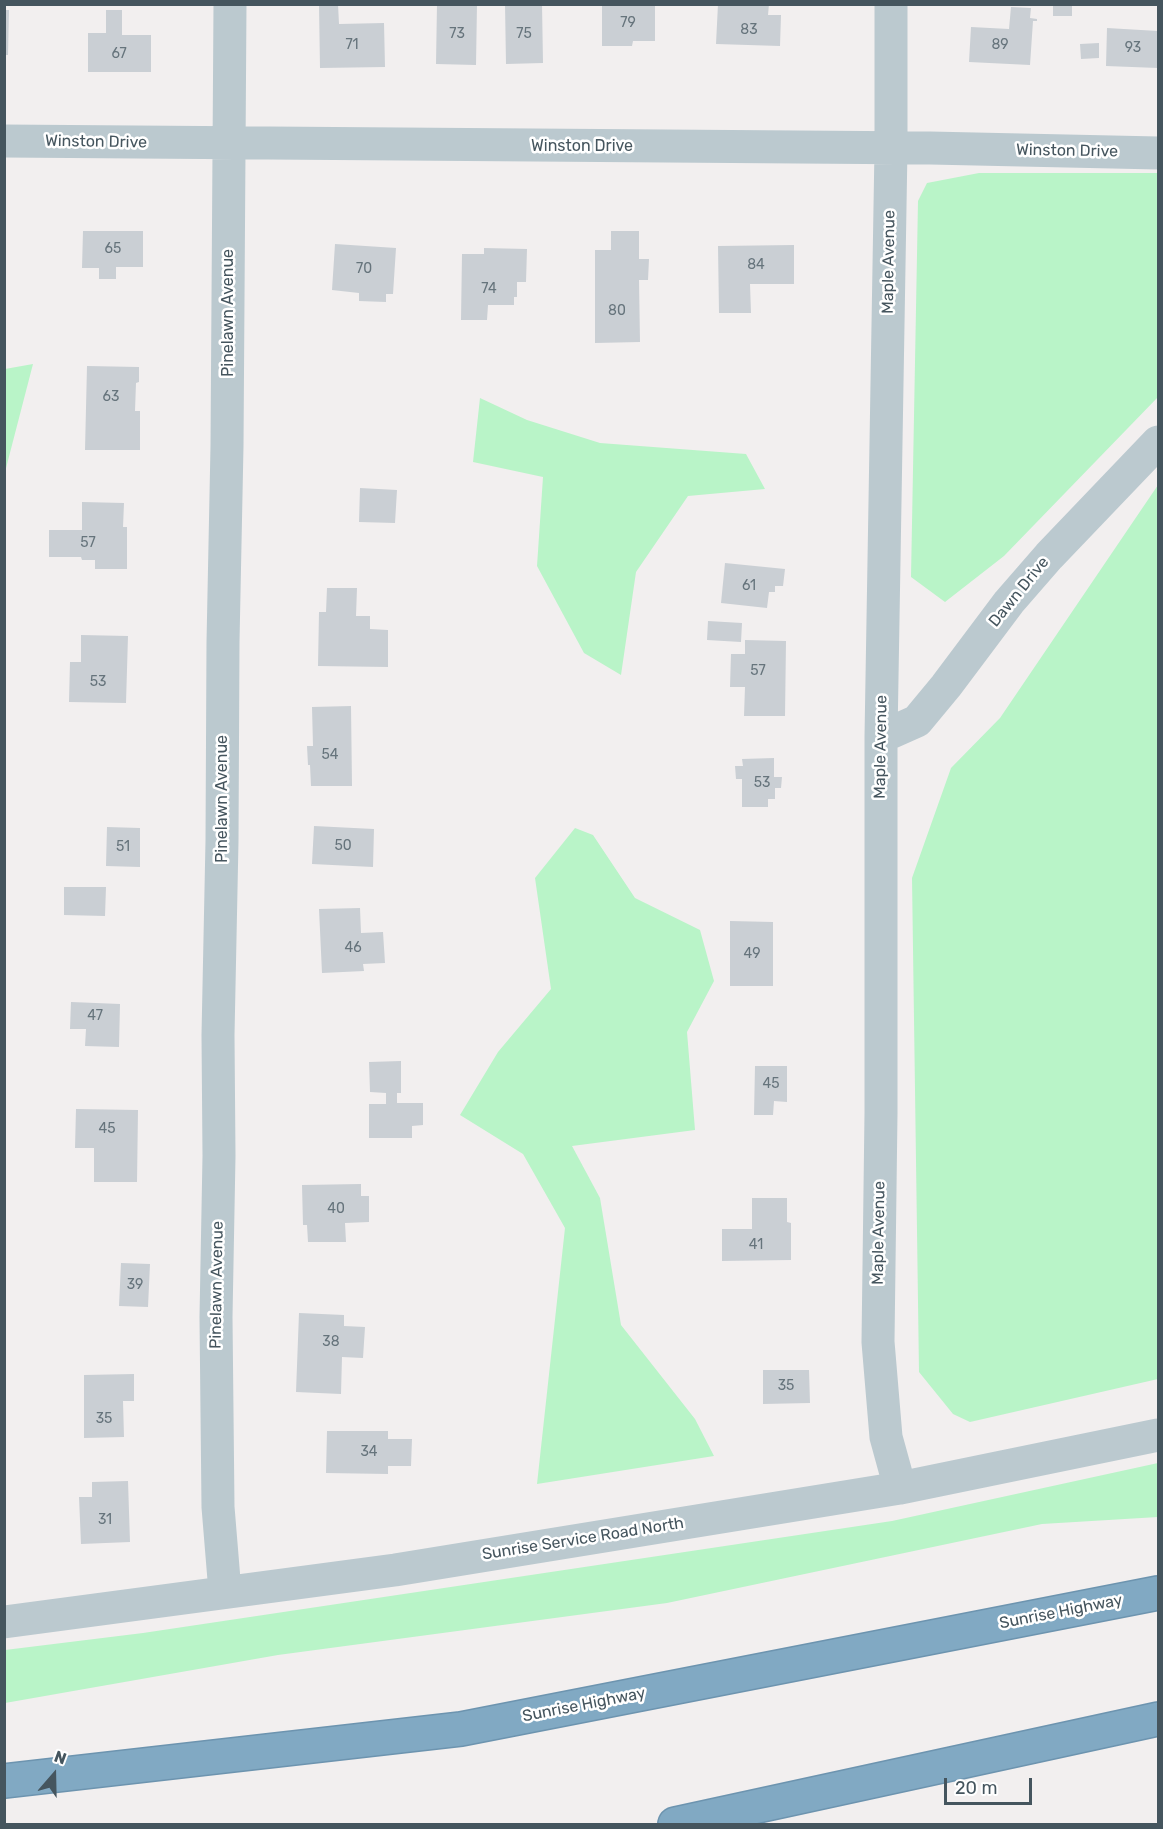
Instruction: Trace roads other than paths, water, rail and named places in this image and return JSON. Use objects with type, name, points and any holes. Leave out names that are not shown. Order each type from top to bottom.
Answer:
[{"type":"highway","name":"Sunrise Highway","points":[[4,1781],[461,1729],[1158,1593]]},
{"type":"highway","points":[[675,1824],[1158,1719]]},
{"type":"street","name":"Pinelawn Avenue","points":[[225,1593],[218,1507],[216,1317],[227,458],[230,4]]},
{"type":"street","name":"Maple Avenue","points":[[891,4],[891,148],[881,737],[881,1113],[878,1342],[886,1437],[900,1488]]},
{"type":"street","name":"Winston Drive","points":[[4,141],[891,148],[1158,153]]},
{"type":"street","name":"Dawn Drive","points":[[881,737],[917,721],[1049,556],[1158,442]]},
{"type":"street","name":"Sunrise Service Road North","points":[[4,1622],[407,1568],[900,1488],[1158,1435]]}]
